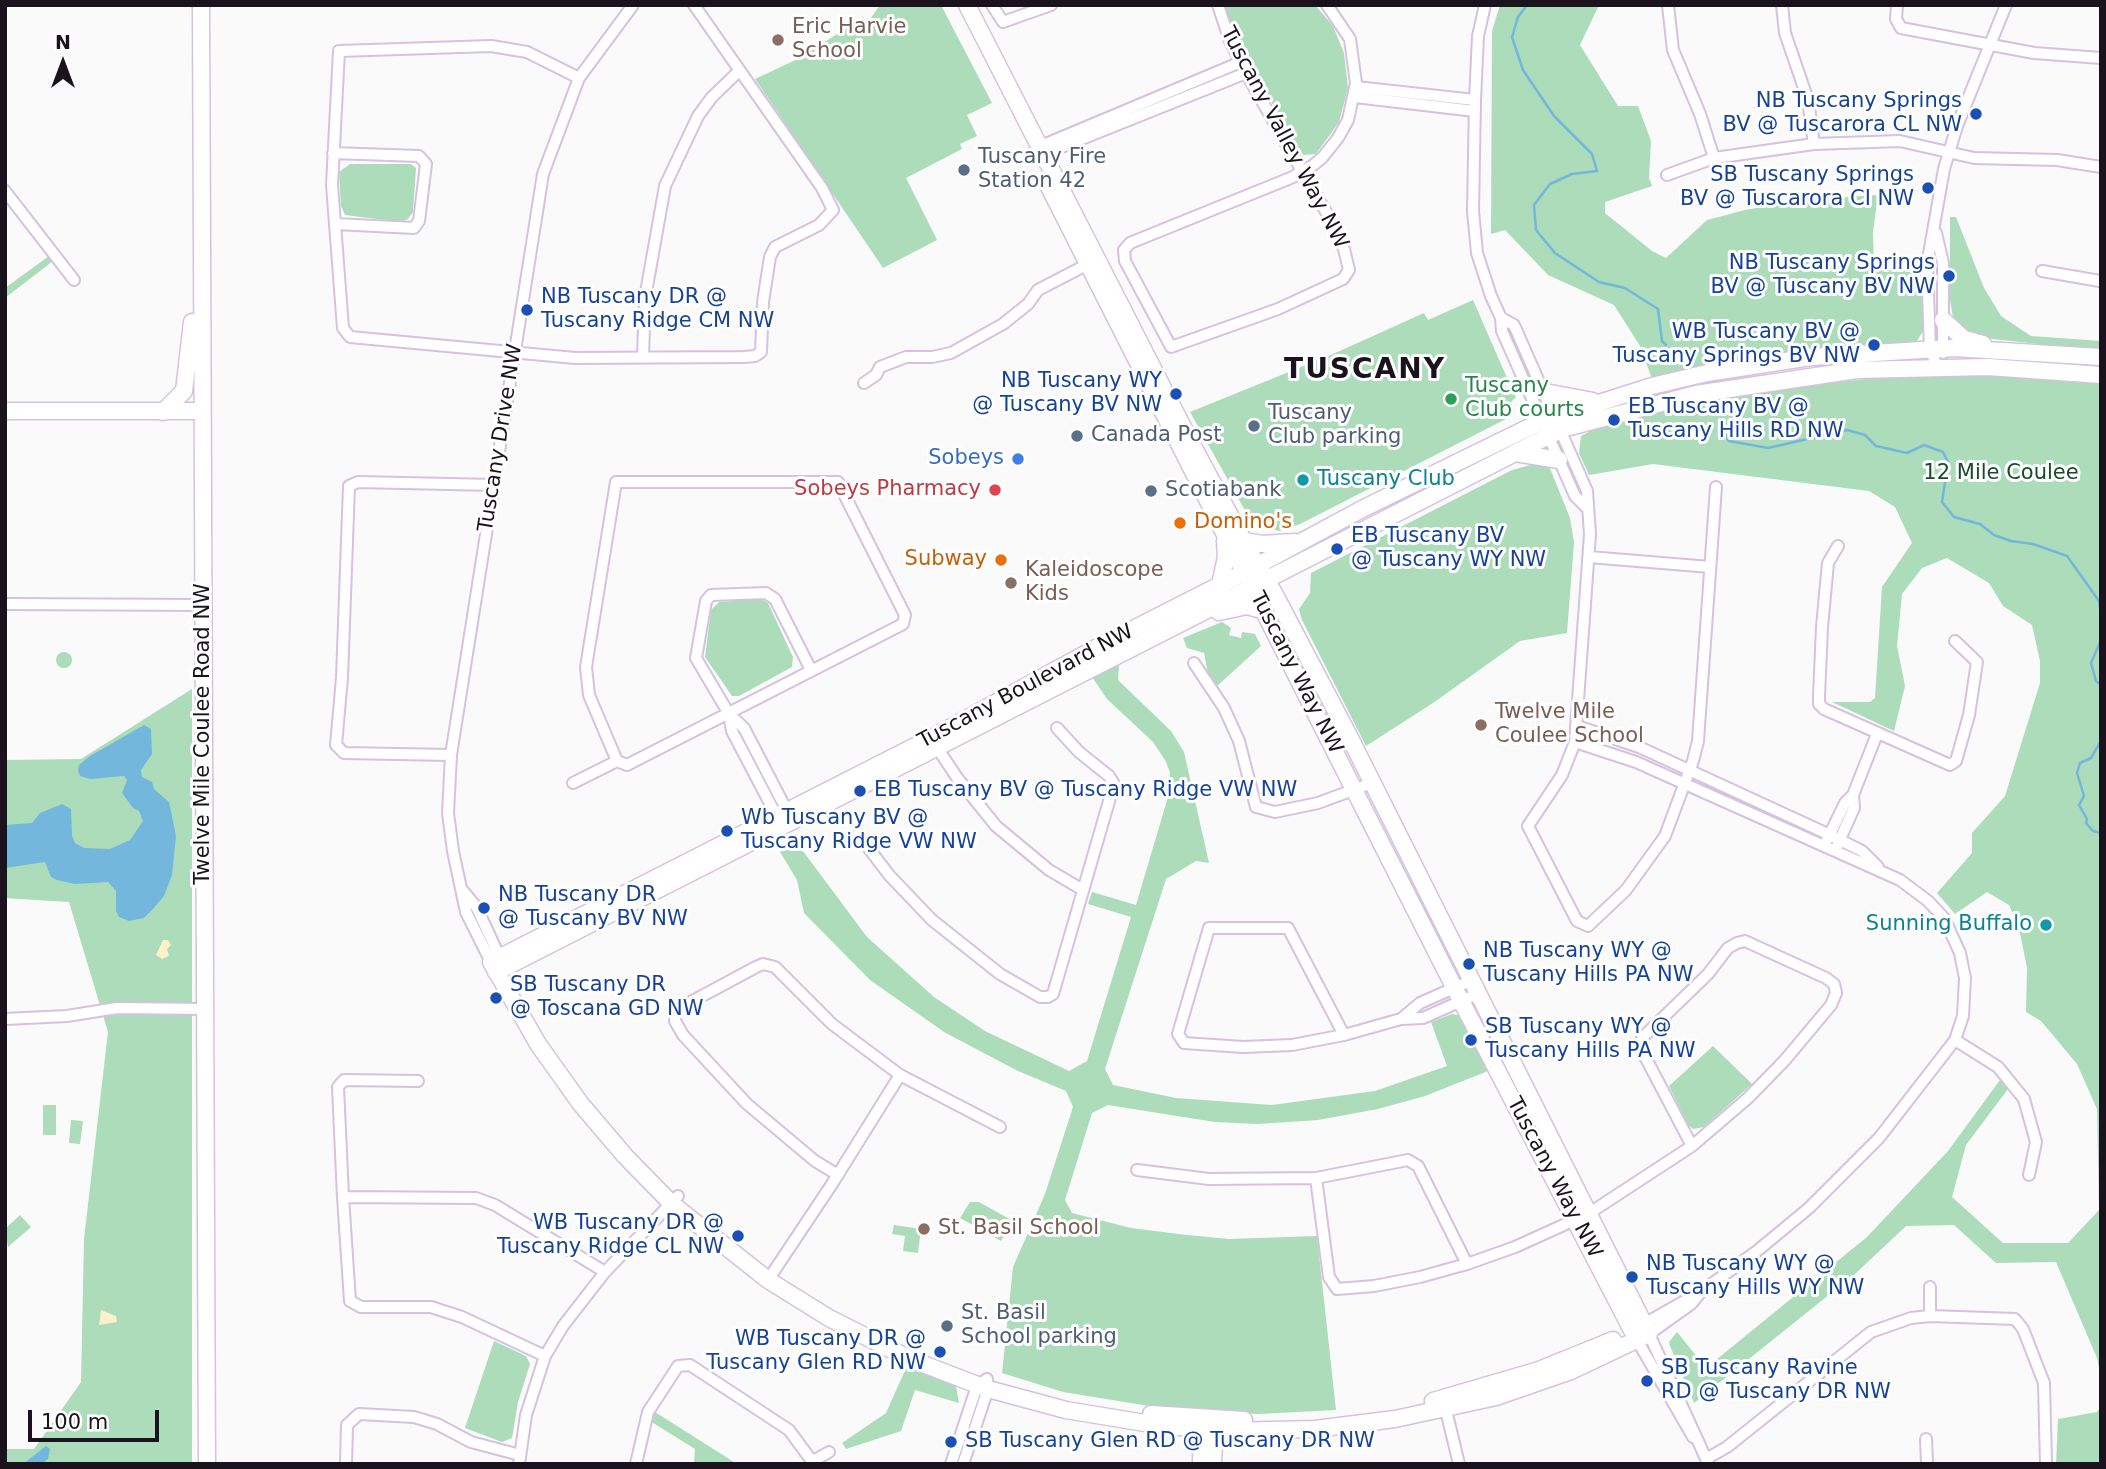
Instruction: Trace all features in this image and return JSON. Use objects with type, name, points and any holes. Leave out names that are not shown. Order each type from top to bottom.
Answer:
[{"type":"street","name":"Twelve Mile Coulee Road NW","points":[[201,5],[206,1464]]},
{"type":"street","name":"Tuscany Drive NW","points":[[633,5],[579,78],[543,174],[450,755],[448,813],[453,851],[464,892],[477,908],[498,965],[585,1094],[675,1200],[771,1276],[872,1341],[984,1385],[1209,1424],[1331,1417],[1445,1404],[1640,1332]]},
{"type":"street","points":[[579,78],[527,52],[491,46],[343,49],[338,55],[333,153],[343,328],[350,337],[514,350],[575,358],[755,356],[761,352],[763,302],[769,257],[775,247],[819,225],[833,210],[822,188],[694,5]]},
{"type":"street","name":"Tuscany Way NW","points":[[957,5],[1038,151]]},
{"type":"street","name":"Tuscany Way NW","points":[[967,5],[1224,535],[1251,569],[1267,581],[1287,618],[1474,988],[1582,1217],[1640,1332]]},
{"type":"street","points":[[992,5],[999,19],[1008,22],[1051,5]]},
{"type":"street","name":"Tuscany Valley Way NW","points":[[1218,5],[1222,22],[1243,67],[1302,171],[1344,249],[1349,270],[1343,279],[1278,309],[1174,348],[1167,344],[1125,261],[1124,250],[1127,245],[1302,171]]},
{"type":"street","points":[[1302,171],[1322,158],[1338,138],[1356,92],[1350,39],[1327,5]]},
{"type":"street","points":[[1485,5],[1478,36],[1474,233],[1482,271],[1502,318],[1502,331],[1587,491],[1589,557],[1575,742],[1562,775],[1528,827],[1577,921],[1588,926],[1626,890],[1665,836],[1690,770],[1698,741],[1716,487]]},
{"type":"street","points":[[1668,5],[1673,50],[1700,114],[1714,159]]},
{"type":"street","points":[[1782,5],[1785,33],[1808,100],[1814,144]]},
{"type":"street","points":[[1898,5],[1896,19],[1901,28],[1989,46],[2101,58]]},
{"type":"street","points":[[1937,366],[1927,265],[1948,152],[2006,5]]},
{"type":"street","points":[[1038,151],[1243,67]]},
{"type":"street","points":[[643,357],[645,298],[665,186],[698,116],[712,97],[740,71]]},
{"type":"street","points":[[1356,92],[1475,105]]},
{"type":"street","points":[[1667,175],[1714,159],[1814,144],[1887,140],[1987,160],[2066,161],[2101,167]]},
{"type":"street","points":[[333,153],[419,156],[426,164],[419,221],[414,228],[336,224]]},
{"type":"street","points":[[5,191],[74,280]]},
{"type":"street","points":[[1935,227],[1942,263],[1943,320],[1937,349]]},
{"type":"street","points":[[163,412],[184,391],[200,253]]},
{"type":"street","points":[[864,383],[877,375],[880,367],[906,357],[932,357],[951,353],[1003,324],[1028,304],[1038,290],[1092,262]]},
{"type":"street","name":"Tuscany Way NW","points":[[1092,262],[1245,541],[1252,588],[1262,610],[1458,995],[1582,1217]]},
{"type":"street","points":[[2042,271],[2100,281],[2101,275]]},
{"type":"street","points":[[1502,318],[1514,325],[1545,392],[1559,460],[1575,496],[1586,508]]},
{"type":"street","points":[[1943,320],[1964,338],[1999,349]]},
{"type":"street","name":"Tuscany Boulevard NW","points":[[934,742],[1303,541],[1552,425],[1595,402],[1652,386],[1760,363],[1937,349],[1999,349],[2101,358]]},
{"type":"street","name":"Tuscany Boulevard NW","points":[[498,965],[783,816],[1290,570],[1512,453],[1552,425],[1696,394],[1799,377],[1937,366],[2039,369],[2101,375]]},
{"type":"street","points":[[1545,392],[1595,402]]},
{"type":"street","points":[[5,411],[201,411]]},
{"type":"street","points":[[1512,453],[1559,460]]},
{"type":"street","points":[[450,755],[344,753],[336,745],[349,486],[358,482],[494,485]]},
{"type":"street","points":[[616,482],[838,482],[905,615],[903,624],[729,714],[627,765],[617,761],[589,695],[586,667],[616,482]]},
{"type":"street","points":[[1220,585],[1226,557],[1224,535]]},
{"type":"street","points":[[1245,541],[1262,544],[1303,541]]},
{"type":"street","points":[[1838,546],[1828,563],[1819,704],[1944,764],[1955,761],[1969,715],[1977,662],[1955,641]]},
{"type":"street","points":[[1589,557],[1710,567]]},
{"type":"street","points":[[1287,618],[1286,582],[1290,570]]},
{"type":"street","points":[[783,816],[744,728],[729,714],[696,658],[706,601],[711,594],[766,593],[775,599],[811,670]]},
{"type":"street","points":[[5,604],[203,605]]},
{"type":"street","points":[[1186,620],[1238,607],[1262,610]]},
{"type":"street","points":[[1194,663],[1224,708],[1239,741],[1256,807],[1275,811],[1318,803],[1372,783]]},
{"type":"street","points":[[1577,726],[1639,747],[1835,837],[1861,851],[1880,869]]},
{"type":"street","points":[[858,834],[889,874],[932,920],[970,952],[1040,997],[1053,994],[1114,784],[1109,776],[1079,752],[1057,727]]},
{"type":"street","points":[[1829,849],[1854,808],[1853,795],[1877,734]]},
{"type":"street","points":[[934,742],[958,779],[1012,842],[1049,870],[1083,890]]},
{"type":"street","points":[[1575,742],[1636,762],[1686,783],[1900,880],[1928,901],[1944,918],[1964,965],[1966,990],[1963,1016],[1955,1040],[1899,1114],[1834,1185],[1774,1237],[1702,1291],[1691,1304],[1640,1332],[1707,1462],[1871,1332],[1911,1318],[1930,1316],[2015,1319],[2024,1329],[2043,1383],[2046,1464]]},
{"type":"street","points":[[573,783],[617,761]]},
{"type":"street","points":[[1344,1035],[1288,928],[1209,928],[1178,1034],[1184,1043],[1243,1047],[1292,1045],[1344,1035],[1401,1019],[1420,1003],[1458,995],[1474,988]]},
{"type":"street","points":[[1316,1178],[1329,1277],[1337,1289],[1374,1286],[1466,1264],[1582,1217],[1692,1146],[1748,1098],[1786,1060],[1831,1005],[1836,993],[1834,984],[1745,942],[1737,943],[1728,948],[1708,975],[1642,1038],[1641,1049],[1692,1146]]},
{"type":"street","points":[[838,1175],[815,1161],[747,1104],[683,1035],[676,1021],[676,1010],[755,967],[762,964],[775,967],[832,1024],[900,1075],[1000,1127]]},
{"type":"street","points":[[5,1019],[67,1016],[117,1008],[206,1009]]},
{"type":"street","points":[[1955,1040],[1998,1067],[2024,1099],[2036,1142],[2029,1175]]},
{"type":"street","points":[[771,1276],[900,1075]]},
{"type":"street","points":[[418,1081],[344,1080],[338,1087],[350,1301],[360,1307],[430,1307],[462,1317],[545,1356]]},
{"type":"street","points":[[1137,1170],[1209,1179],[1316,1178],[1408,1160],[1418,1166],[1466,1264]]},
{"type":"street","points":[[343,1197],[476,1198],[495,1205],[605,1272]]},
{"type":"street","points":[[346,1464],[347,1425],[359,1414],[414,1417],[437,1424],[471,1442],[520,1460],[526,1415],[545,1356],[563,1326],[605,1272],[675,1200]]},
{"type":"street","points":[[1930,1287],[1930,1316]]},
{"type":"street","points":[[636,1464],[648,1412],[678,1366],[690,1365],[789,1430],[814,1462],[829,1452]]},
{"type":"street","points":[[951,1464],[984,1385]]},
{"type":"street","points":[[963,1464],[984,1385]]},
{"type":"street","points":[[1445,1404],[1459,1464]]},
{"type":"street","points":[[1201,1464],[1209,1424]]},
{"type":"street","points":[[1209,1424],[1213,1464]]},
{"type":"street","points":[[1926,1439],[1927,1464]]},
{"type":"green space","points":[[880,5],[941,5],[992,103],[967,115],[977,136],[960,144],[962,149],[906,178],[937,240],[883,268],[755,79],[802,57],[849,26],[855,30],[866,25]]},
{"type":"green space","points":[[1224,5],[1315,5],[1333,26],[1344,53],[1348,88],[1339,122],[1316,154],[1304,155],[1297,148],[1233,33]]},
{"type":"green space","name":"12 Mile Coulee","points":[[1500,5],[1599,5],[1580,45],[1618,106],[1638,106],[1651,141],[1649,178],[1652,186],[1605,202],[1605,213],[1652,251],[1666,258],[1707,220],[1745,210],[1803,200],[1878,195],[1873,232],[1874,270],[1924,270],[1926,326],[1917,341],[1712,368],[1731,394],[1893,376],[2019,375],[2101,382],[2101,1379],[2097,1358],[2056,1262],[1996,1263],[1954,1225],[1906,1226],[1855,1274],[1694,1403],[1669,1342],[1677,1332],[1706,1368],[1867,1237],[1948,1151],[2000,1080],[2008,1089],[1966,1145],[1952,1197],[2003,1243],[2068,1243],[2099,1210],[2097,1109],[2077,1064],[2041,1021],[2026,1012],[2027,968],[2019,928],[2009,905],[1987,892],[1955,914],[1937,893],[1972,853],[1972,833],[2005,796],[2040,683],[2040,661],[2032,625],[2003,606],[1989,583],[1947,558],[1922,568],[1902,594],[1897,646],[1905,686],[1894,731],[1832,702],[1870,702],[1875,698],[1882,587],[1912,543],[1895,507],[1869,491],[1653,464],[1589,475],[1579,453],[1581,436],[1596,428],[1663,409],[1640,346],[1614,305],[1548,275],[1505,230],[1491,234],[1492,31]]},
{"type":"green space","points":[[350,164],[411,164],[416,168],[413,212],[408,219],[401,222],[345,215],[341,206],[339,172]]},
{"type":"green space","points":[[1950,217],[1956,217],[1984,288],[2001,316],[2031,336],[2101,341],[2101,351],[1993,339],[1966,333],[1954,323],[1950,300]]},
{"type":"green space","points":[[49,256],[53,261],[5,298],[5,288]]},
{"type":"green space","points":[[1473,300],[1507,378],[1503,380],[1507,389],[1512,388],[1516,397],[1510,403],[1508,418],[1300,524],[1279,531],[1252,523],[1190,412],[1333,354],[1424,313],[1428,320]]},
{"type":"green space","points":[[1538,463],[1549,466],[1570,518],[1574,542],[1567,633],[1520,641],[1433,703],[1366,746],[1302,620],[1299,609],[1310,593],[1311,573],[1512,470]]},
{"type":"green space","points":[[762,599],[768,603],[793,657],[792,667],[739,696],[732,696],[705,657],[711,610],[719,602]]},
{"type":"green space","points":[[1222,622],[1231,628],[1229,635],[1241,638],[1242,632],[1255,634],[1261,646],[1216,687],[1208,674],[1204,653],[1187,648],[1183,638]]},
{"type":"green space","points":[[61,652],[67,652],[72,660],[70,666],[61,668],[56,663],[56,657]]},
{"type":"green space","points":[[1119,665],[1118,680],[1171,731],[1184,752],[1209,863],[1196,861],[1166,879],[1105,1069],[1113,1085],[1176,1098],[1272,1105],[1375,1091],[1447,1066],[1431,1022],[1452,1014],[1463,1016],[1488,1071],[1425,1096],[1378,1109],[1318,1120],[1258,1124],[1215,1122],[1108,1105],[1092,1113],[1065,1200],[1072,1213],[1131,1228],[1229,1239],[1317,1236],[1336,1410],[1258,1414],[1180,1411],[1063,1392],[1002,1373],[1013,1267],[1045,1194],[1073,1107],[1066,1091],[1018,1071],[944,1032],[870,980],[804,913],[797,880],[780,852],[797,843],[867,937],[934,997],[985,1031],[1069,1071],[1087,1061],[1131,917],[1088,904],[1092,892],[1136,905],[1168,797],[1170,772],[1165,760],[1153,742],[1107,699],[1092,677]]},
{"type":"green space","points":[[192,689],[192,1464],[5,1464],[5,1449],[34,1449],[81,1382],[84,1239],[108,1032],[69,902],[5,898],[5,760],[81,759]]},
{"type":"green space","points":[[1713,1046],[1752,1084],[1704,1127],[1693,1129],[1688,1125],[1669,1086]]},
{"type":"green space","points":[[43,1105],[56,1105],[56,1135],[43,1135]]},
{"type":"green space","points":[[71,1120],[83,1121],[80,1144],[69,1143]]},
{"type":"green space","points":[[970,1202],[979,1202],[1013,1221],[1001,1241],[960,1218]]},
{"type":"green space","points":[[20,1215],[31,1227],[8,1247],[5,1229]]},
{"type":"green space","points":[[894,1225],[921,1229],[918,1253],[903,1251],[905,1236],[892,1234]]},
{"type":"green space","points":[[494,1341],[526,1356],[530,1364],[518,1402],[512,1438],[502,1442],[465,1428]]},
{"type":"green space","points":[[907,1366],[956,1386],[959,1403],[915,1390],[901,1431],[846,1449],[842,1443],[886,1413]]},
{"type":"green space","points":[[2101,1406],[2101,1464],[2056,1464],[2058,1419],[2097,1412]]},
{"type":"green space","points":[[655,1412],[737,1464],[694,1464],[695,1449],[650,1421]]},
{"type":"sand","points":[[163,940],[168,940],[171,945],[167,949],[169,956],[162,959],[156,955]]},
{"type":"sand","points":[[101,1310],[116,1316],[117,1322],[99,1325]]},
{"type":"water","points":[[144,725],[151,729],[152,754],[141,770],[142,777],[152,782],[154,789],[169,802],[176,836],[172,875],[164,896],[152,910],[144,918],[129,921],[119,917],[116,911],[116,891],[108,882],[75,884],[57,880],[51,877],[45,862],[5,868],[5,825],[32,823],[40,813],[62,804],[71,809],[72,836],[75,843],[84,848],[110,849],[130,840],[143,821],[139,811],[133,808],[122,793],[127,780],[124,776],[90,779],[80,776],[78,771],[79,765],[90,756]]},
{"type":"water","points":[[46,1446],[50,1449],[48,1459],[41,1464],[23,1464]]},
{"type":"waterway","points":[[1527,5],[1518,17],[1512,37],[1523,70],[1554,116],[1592,154],[1597,171],[1572,174],[1550,184],[1534,205],[1536,230],[1555,253],[1599,282],[1625,288],[1658,309],[1662,341],[1666,345]]},
{"type":"waterway","points":[[1722,431],[1729,441],[1768,448],[1847,430],[1865,435],[1876,446],[1907,453],[1924,445],[1943,452],[1948,462],[1942,502],[1954,517],[1980,524],[1994,535],[2011,541],[2033,544],[2067,556],[2099,601],[2101,614]]},
{"type":"waterway","points":[[2101,640],[2091,663],[2096,681],[2101,685]]},
{"type":"waterway","points":[[2101,741],[2091,758],[2080,763],[2077,773],[2084,796],[2079,805],[2087,819],[2086,823],[2093,831],[2101,833]]},
{"type":"waterway","points":[[2101,969],[2101,974]]},
{"type":"place","name":"Eric Harvie School","points":[[778,40]]},
{"type":"place","name":"NB Tuscany Springs BV @ Tuscarora CL NW","points":[[1976,114]]},
{"type":"place","name":"Tuscany Fire Station 42","points":[[964,170]]},
{"type":"place","name":"SB Tuscany Springs BV @ Tuscarora CI NW","points":[[1928,188]]},
{"type":"place","name":"NB Tuscany Springs BV @ Tuscany BV NW","points":[[1949,276]]},
{"type":"place","name":"NB Tuscany DR @ Tuscany Ridge CM NW","points":[[527,310]]},
{"type":"place","name":"WB Tuscany BV @ Tuscany Springs BV NW","points":[[1874,345]]},
{"type":"place","name":"NB Tuscany WY @ Tuscany BV NW","points":[[1176,394]]},
{"type":"place","name":"Tuscany Club courts","points":[[1451,399]]},
{"type":"place","name":"EB Tuscany BV @ Tuscany Hills RD NW","points":[[1614,420]]},
{"type":"place","name":"Tuscany Club parking","points":[[1254,426]]},
{"type":"place","name":"Canada Post","points":[[1077,436]]},
{"type":"place","name":"Sobeys","points":[[1018,459]]},
{"type":"place","name":"Tuscany Club","points":[[1303,480]]},
{"type":"place","name":"Sobeys Pharmacy","points":[[995,490]]},
{"type":"place","name":"Scotiabank","points":[[1151,491]]},
{"type":"place","name":"Domino's","points":[[1180,523]]},
{"type":"place","name":"EB Tuscany BV @ Tuscany WY NW","points":[[1337,549]]},
{"type":"place","name":"Subway","points":[[1001,560]]},
{"type":"place","name":"Kaleidoscope Kids","points":[[1011,583]]},
{"type":"place","name":"Twelve Mile Coulee School","points":[[1481,725]]},
{"type":"place","name":"EB Tuscany BV @ Tuscany Ridge VW NW","points":[[860,791]]},
{"type":"place","name":"Wb Tuscany BV @ Tuscany Ridge VW NW","points":[[727,831]]},
{"type":"place","name":"NB Tuscany DR @ Tuscany BV NW","points":[[484,908]]},
{"type":"place","name":"Sunning Buffalo","points":[[2046,925]]},
{"type":"place","name":"NB Tuscany WY @ Tuscany Hills PA NW","points":[[1469,964]]},
{"type":"place","name":"SB Tuscany DR @ Toscana GD NW","points":[[496,998]]},
{"type":"place","name":"SB Tuscany WY @ Tuscany Hills PA NW","points":[[1471,1040]]},
{"type":"place","name":"St. Basil School","points":[[924,1229]]},
{"type":"place","name":"WB Tuscany DR @ Tuscany Ridge CL NW","points":[[738,1236]]},
{"type":"place","name":"NB Tuscany WY @ Tuscany Hills WY NW","points":[[1632,1277]]},
{"type":"place","name":"St. Basil School parking","points":[[947,1326]]},
{"type":"place","name":"WB Tuscany DR @ Tuscany Glen RD NW","points":[[940,1352]]},
{"type":"place","name":"SB Tuscany Ravine RD @ Tuscany DR NW","points":[[1647,1381]]},
{"type":"place","name":"SB Tuscany Glen RD @ Tuscany DR NW","points":[[951,1442]]},
{"type":"district","name":"TUSCANY","points":[[1365,371]]}]
